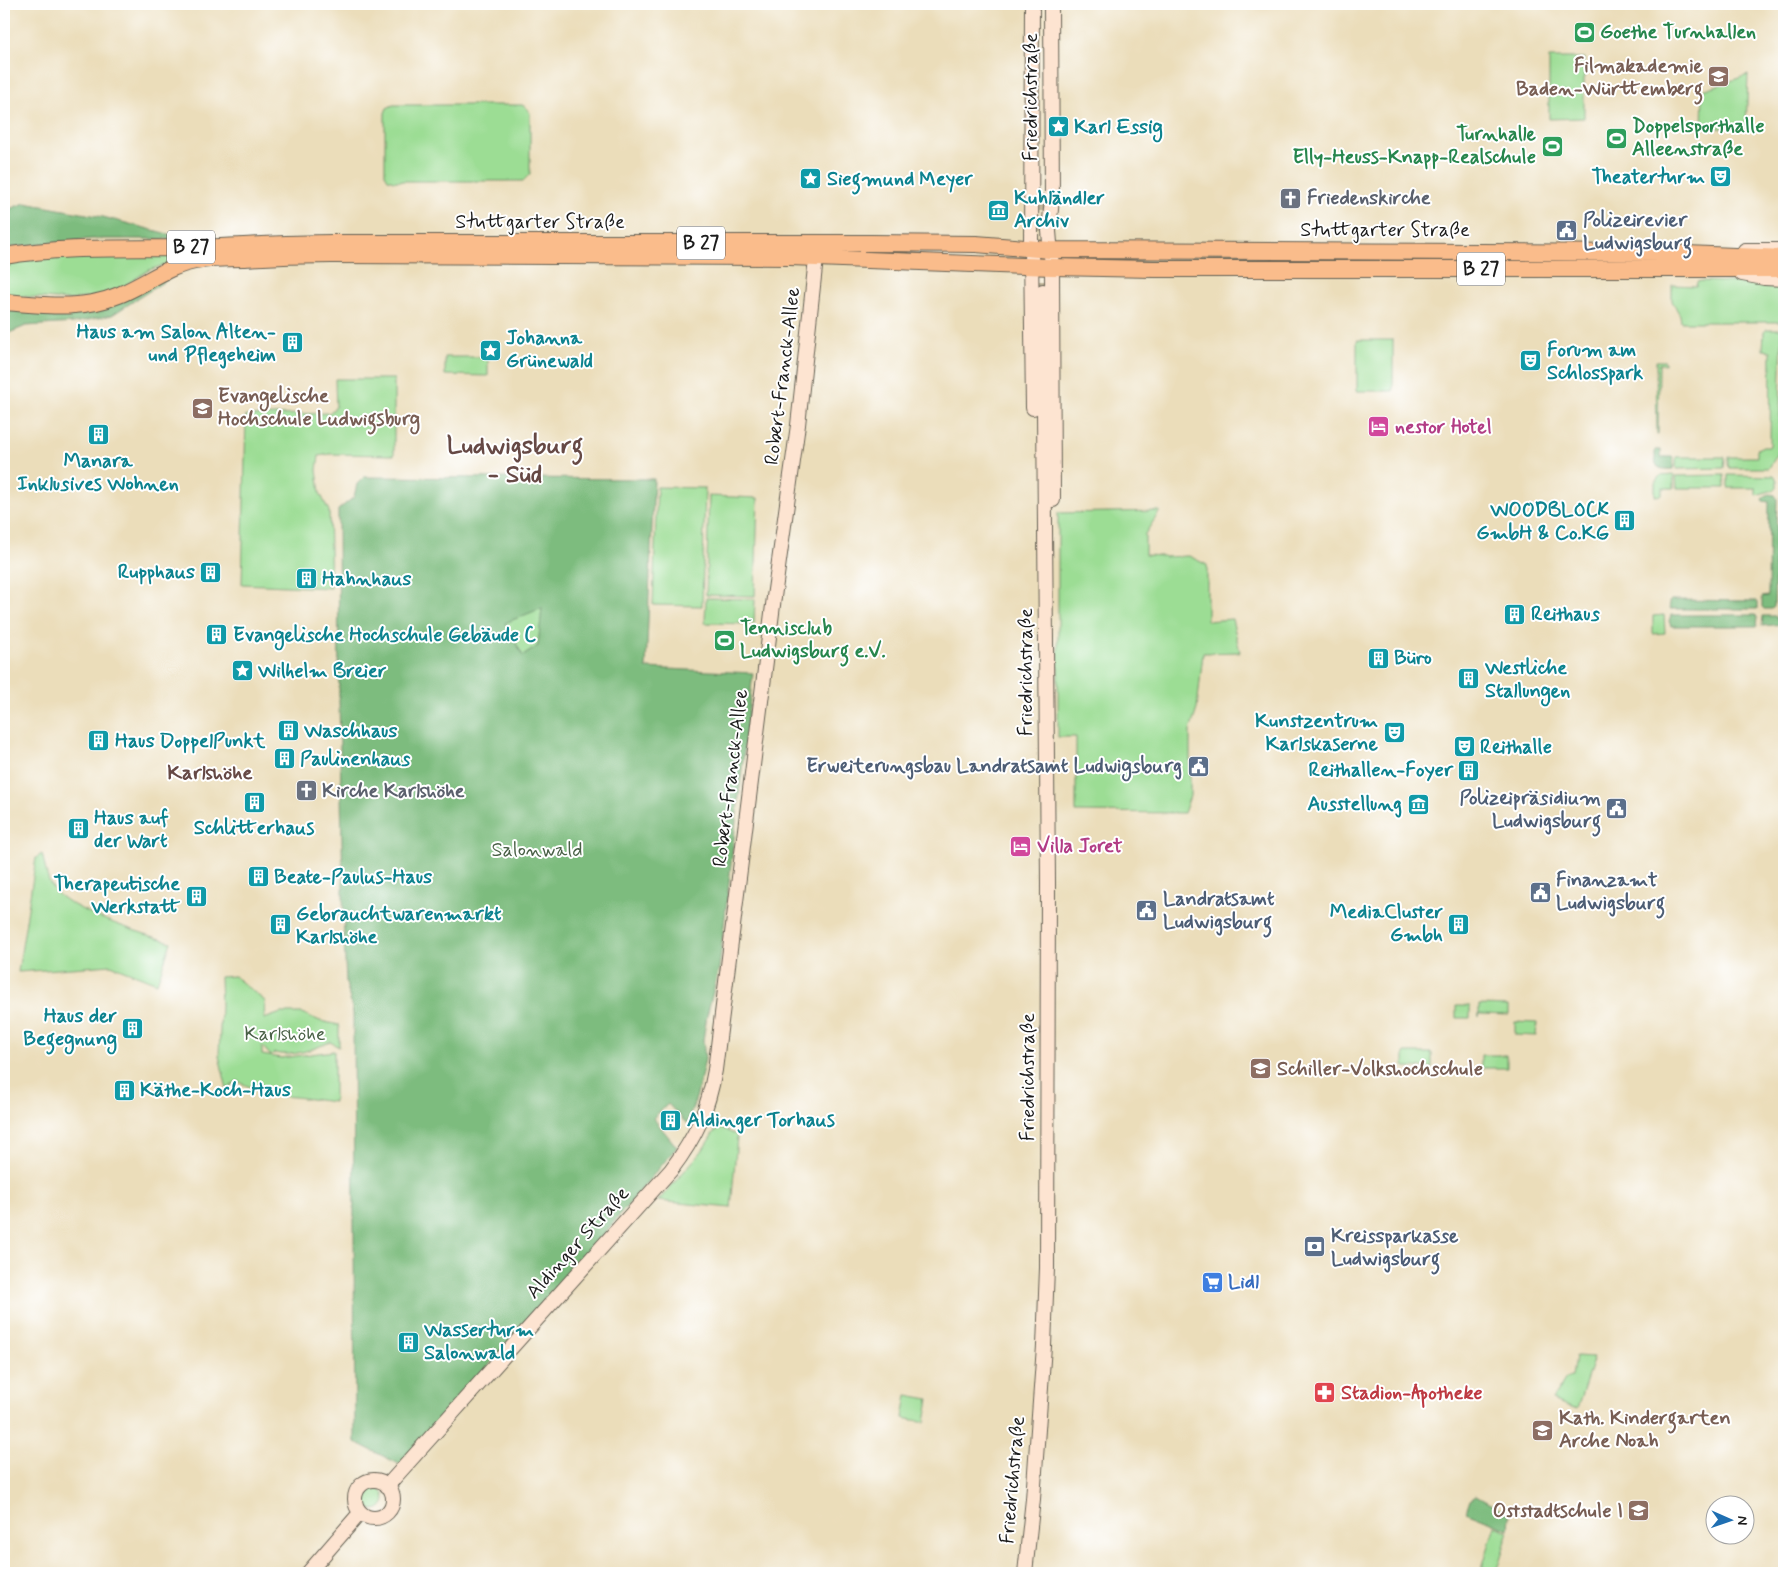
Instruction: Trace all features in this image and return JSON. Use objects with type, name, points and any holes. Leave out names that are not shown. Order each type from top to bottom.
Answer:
[{"type":"main road","name":"Friedrichstraße","points":[[1031,249],[1032,4]]},
{"type":"main road","name":"Friedrichstraße","points":[[1038,4],[1042,49]]},
{"type":"main road","name":"Friedrichstraße","points":[[1042,197],[1042,49],[1045,4]]},
{"type":"main road","name":"Friedrichstraße","points":[[1050,250],[1049,231],[1052,198],[1051,4]]},
{"type":"main road","name":"Stuttgarter Straße","points":[[4,256],[49,250],[817,251],[976,244],[1050,250],[1490,252],[1720,262],[1784,269]]},
{"type":"main road","name":"Stuttgarter Straße","points":[[4,302],[71,307],[106,300],[122,294],[157,274],[195,261],[332,249]]},
{"type":"main road","points":[[1031,249],[1032,266]]},
{"type":"main road","name":"Stuttgarter Straße","points":[[1720,262],[1751,249],[1784,250]]},
{"type":"main road","points":[[1050,250],[1052,267]]},
{"type":"main road","name":"Stuttgarter Straße","points":[[817,251],[1032,266],[1154,269],[1720,262],[1784,258]]},
{"type":"main road","name":"Robert-Franck-Allee","points":[[706,1108],[715,1070],[773,604],[798,425],[817,251]]},
{"type":"main road","name":"Stuttgarter Straße","points":[[1720,262],[1764,278],[1784,279]]},
{"type":"main road","name":"Friedrichstraße","points":[[1032,266],[1035,481],[1038,545],[1046,581]]},
{"type":"main road","name":"Friedrichstraße","points":[[1046,581],[1053,546],[1052,267]]},
{"type":"main road","name":"Friedrichstraße","points":[[1025,1573],[1033,1499],[1044,1346],[1047,1268],[1048,882],[1043,291]]},
{"type":"main road","name":"Aldinger Straße","points":[[387,1486],[671,1170],[687,1149],[699,1128],[706,1108]]},
{"type":"main road","points":[[372,1480],[387,1486],[393,1501],[385,1515],[370,1518],[360,1513],[355,1503],[356,1492],[363,1484],[372,1480]]},
{"type":"main road","points":[[308,1573],[360,1513]]},
{"type":"green space","points":[[1549,58],[1584,58],[1584,118],[1549,119]]},
{"type":"green space","points":[[1748,75],[1746,128],[1702,128],[1703,90]]},
{"type":"green space","points":[[393,105],[522,105],[530,113],[530,174],[523,181],[394,181],[388,179],[385,174],[385,113],[387,108]]},
{"type":"green space","points":[[25,203],[103,217],[187,239],[91,239],[4,248],[4,211]]},
{"type":"green space","points":[[200,253],[149,270],[103,296],[68,300],[4,295],[4,264],[51,256]]},
{"type":"green space","points":[[182,270],[112,315],[74,323],[26,326],[4,335],[4,308],[72,313]]},
{"type":"green space","points":[[1697,282],[1784,284],[1784,322],[1681,322],[1680,315],[1672,301],[1672,285],[1696,286]]},
{"type":"green space","points":[[1766,329],[1780,329],[1782,332],[1779,447],[1777,455],[1769,468],[1730,468],[1728,457],[1757,457],[1757,449],[1763,446],[1770,446],[1771,351],[1763,350],[1764,331]]},
{"type":"green space","points":[[1357,340],[1393,340],[1393,391],[1357,391]]},
{"type":"green space","points":[[445,357],[488,357],[488,376],[445,375]]},
{"type":"green space","points":[[1656,361],[1665,361],[1665,364],[1659,364],[1658,435],[1657,435]]},
{"type":"green space","points":[[335,379],[394,379],[394,455],[330,454],[319,456],[317,470],[320,493],[329,511],[331,588],[242,584],[246,416],[329,413],[336,407]]},
{"type":"green space","points":[[1655,450],[1661,450],[1661,457],[1673,457],[1673,469],[1663,469],[1657,466]]},
{"type":"green space","points":[[1676,457],[1725,457],[1724,468],[1676,469]]},
{"type":"green space","points":[[1674,475],[1674,488],[1662,488],[1662,495],[1655,496],[1655,482],[1660,476]]},
{"type":"green space","points":[[1724,475],[1725,488],[1677,488],[1676,476]]},
{"type":"green space","points":[[1728,475],[1774,476],[1777,480],[1777,487],[1774,490],[1756,495],[1756,488],[1728,488]]},
{"type":"green space","name":"Salonwald","points":[[364,477],[654,479],[646,668],[753,673],[719,969],[707,1015],[703,1040],[705,1059],[697,1095],[687,1124],[668,1104],[653,1118],[677,1147],[592,1248],[401,1465],[355,1442],[353,1013],[346,983],[344,937],[339,699],[338,510],[354,497],[357,484]],"holes":[[[542,608],[538,646],[523,656],[505,623]]]},
{"type":"green space","points":[[657,487],[705,488],[702,606],[653,605]]},
{"type":"green space","points":[[1768,494],[1775,495],[1777,499],[1774,607],[1772,609],[1764,609],[1762,607],[1762,597],[1768,596],[1769,502],[1762,499]]},
{"type":"green space","points":[[709,496],[758,498],[755,596],[706,595]]},
{"type":"green space","points":[[1782,497],[1784,497],[1784,609],[1780,608]]},
{"type":"green space","points":[[1160,511],[1145,534],[1145,555],[1164,557],[1189,556],[1207,565],[1207,621],[1232,619],[1240,652],[1203,653],[1197,709],[1190,731],[1190,796],[1184,813],[1076,812],[1076,737],[1058,737],[1058,513]]},
{"type":"green space","points":[[706,598],[755,599],[754,624],[705,623]]},
{"type":"green space","points":[[1671,600],[1757,601],[1757,609],[1670,609],[1669,602]]},
{"type":"green space","points":[[543,607],[538,646],[523,656],[505,623]]},
{"type":"green space","points":[[1778,612],[1784,612],[1784,624],[1762,626],[1763,616],[1775,616],[1778,620]]},
{"type":"green space","points":[[1664,615],[1665,633],[1653,634],[1653,616]]},
{"type":"green space","points":[[1671,615],[1755,615],[1758,617],[1757,626],[1671,626],[1669,621]]},
{"type":"green space","points":[[42,854],[50,883],[60,896],[72,904],[106,920],[171,942],[157,983],[111,965],[18,972],[36,858]]},
{"type":"green space","points":[[234,976],[265,1001],[264,1019],[281,1013],[302,1013],[320,1021],[339,1025],[339,1047],[330,1042],[302,1052],[289,1054],[274,1053],[271,1056],[262,1046],[262,1055],[281,1058],[334,1051],[334,1102],[267,1095],[237,1081],[227,1089],[219,1056],[220,977]]},
{"type":"green space","points":[[1479,1005],[1509,1006],[1509,1015],[1479,1014]]},
{"type":"green space","points":[[1456,1006],[1470,1006],[1470,1018],[1456,1018]]},
{"type":"green space","points":[[1515,1022],[1537,1023],[1536,1036],[1515,1035]]},
{"type":"green space","points":[[1404,1053],[1432,1053],[1432,1068],[1404,1067]]},
{"type":"green space","points":[[1481,1055],[1507,1055],[1507,1068],[1481,1068]]},
{"type":"green space","points":[[720,1128],[737,1137],[731,1208],[658,1201],[702,1151],[714,1132]]},
{"type":"green space","points":[[1575,1356],[1594,1357],[1577,1409],[1552,1400],[1566,1378],[1572,1377]]},
{"type":"green space","points":[[907,1395],[929,1399],[925,1422],[903,1418]]},
{"type":"green space","points":[[374,1488],[382,1491],[385,1499],[382,1507],[374,1510],[366,1507],[363,1499],[366,1491]]},
{"type":"green space","points":[[1476,1496],[1510,1515],[1509,1529],[1466,1512],[1470,1500]]},
{"type":"green space","points":[[1495,1526],[1509,1531],[1496,1572],[1482,1568]]},
{"type":"tunnel","points":[[1042,197],[1043,291]]},
{"type":"place","name":"Goethe Turnhallen","points":[[1584,32]]},
{"type":"place","name":"Filmakademie Baden-Württemberg","points":[[1719,77]]},
{"type":"place","name":"Karl Essig","points":[[1058,127]]},
{"type":"place","name":"Doppelsporthalle Alleenstraße","points":[[1616,138]]},
{"type":"place","name":"Turnhalle Elly-Heuss-Knapp-Realschule","points":[[1552,146]]},
{"type":"place","name":"Theaterturm","points":[[1721,177]]},
{"type":"place","name":"Siegmund Meyer","points":[[811,179]]},
{"type":"place","name":"Friedenskirche","points":[[1291,198]]},
{"type":"place","name":"Kuhländler Archiv","points":[[998,210]]},
{"type":"place","name":"Polizeirevier Ludwigsburg","points":[[1567,231]]},
{"type":"place","name":"Haus am Salon Alten- und Pflegeheim","points":[[292,343]]},
{"type":"place","name":"Johanna Grünewald","points":[[490,350]]},
{"type":"place","name":"Forum am Schlosspark","points":[[1531,361]]},
{"type":"place","name":"Evangelische Hochschule Ludwigsburg","points":[[202,408]]},
{"type":"place","name":"nestor Hotel","points":[[1379,427]]},
{"type":"place","name":"Manara Inklusives Wohnen","points":[[98,435]]},
{"type":"place","name":"WOODBLOCK GmbH & Co.KG","points":[[1625,521]]},
{"type":"place","name":"Rupphaus","points":[[211,572]]},
{"type":"place","name":"Hahnhaus","points":[[306,579]]},
{"type":"place","name":"Reithaus","points":[[1515,614]]},
{"type":"place","name":"Evangelische Hochschule Gebäude C","points":[[217,635]]},
{"type":"place","name":"Tennisclub Ludwigsburg e.V.","points":[[724,640]]},
{"type":"place","name":"Büro","points":[[1378,658]]},
{"type":"place","name":"Wilhelm Breier","points":[[242,671]]},
{"type":"place","name":"Westliche Stallungen","points":[[1469,679]]},
{"type":"place","name":"Waschhaus","points":[[288,731]]},
{"type":"place","name":"Kunstzentrum Karlskaserne","points":[[1394,733]]},
{"type":"place","name":"Haus DoppelPunkt","points":[[99,741]]},
{"type":"place","name":"Reithalle","points":[[1464,747]]},
{"type":"place","name":"Paulinenhaus","points":[[284,759]]},
{"type":"place","name":"Erweiterungsbau Landratsamt Ludwigsburg","points":[[1198,766]]},
{"type":"place","name":"Reithallen-Foyer","points":[[1469,770]]},
{"type":"place","name":"Kirche Karlshöhe","points":[[306,791]]},
{"type":"place","name":"Schlitterhaus","points":[[254,802]]},
{"type":"place","name":"Ausstellung","points":[[1418,804]]},
{"type":"place","name":"Polizeipräsidium Ludwigsburg","points":[[1617,809]]},
{"type":"place","name":"Haus auf der Wart","points":[[78,829]]},
{"type":"place","name":"Villa Joret","points":[[1021,846]]},
{"type":"place","name":"Beate-Paulus-Haus","points":[[258,877]]},
{"type":"place","name":"Finanzamt Ludwigsburg","points":[[1540,892]]},
{"type":"place","name":"Therapeutische Werkstatt","points":[[196,896]]},
{"type":"place","name":"Landratsamt Ludwigsburg","points":[[1147,911]]},
{"type":"place","name":"MediaCluster Gmbh","points":[[1459,924]]},
{"type":"place","name":"Gebrauchtwarenmarkt Karlshöhe","points":[[280,925]]},
{"type":"place","name":"Haus der Begegnung","points":[[133,1028]]},
{"type":"place","name":"Schiller-Volkshochschule","points":[[1261,1069]]},
{"type":"place","name":"Käthe-Koch-Haus","points":[[124,1090]]},
{"type":"place","name":"Aldinger Torhaus","points":[[671,1120]]},
{"type":"place","name":"Kreissparkasse Ludwigsburg","points":[[1315,1247]]},
{"type":"place","name":"Lidl","points":[[1212,1282]]},
{"type":"place","name":"Wasserturm Salonwald","points":[[408,1342]]},
{"type":"place","name":"Stadion-Apotheke","points":[[1325,1393]]},
{"type":"place","name":"Kath. Kindergarten Arche Noah","points":[[1543,1430]]},
{"type":"place","name":"Oststadtschule I","points":[[1639,1511]]},
{"type":"district","name":"Ludwigsburg - Süd","points":[[515,460]]},
{"type":"district","name":"Karlshöhe","points":[[210,773]]}]
